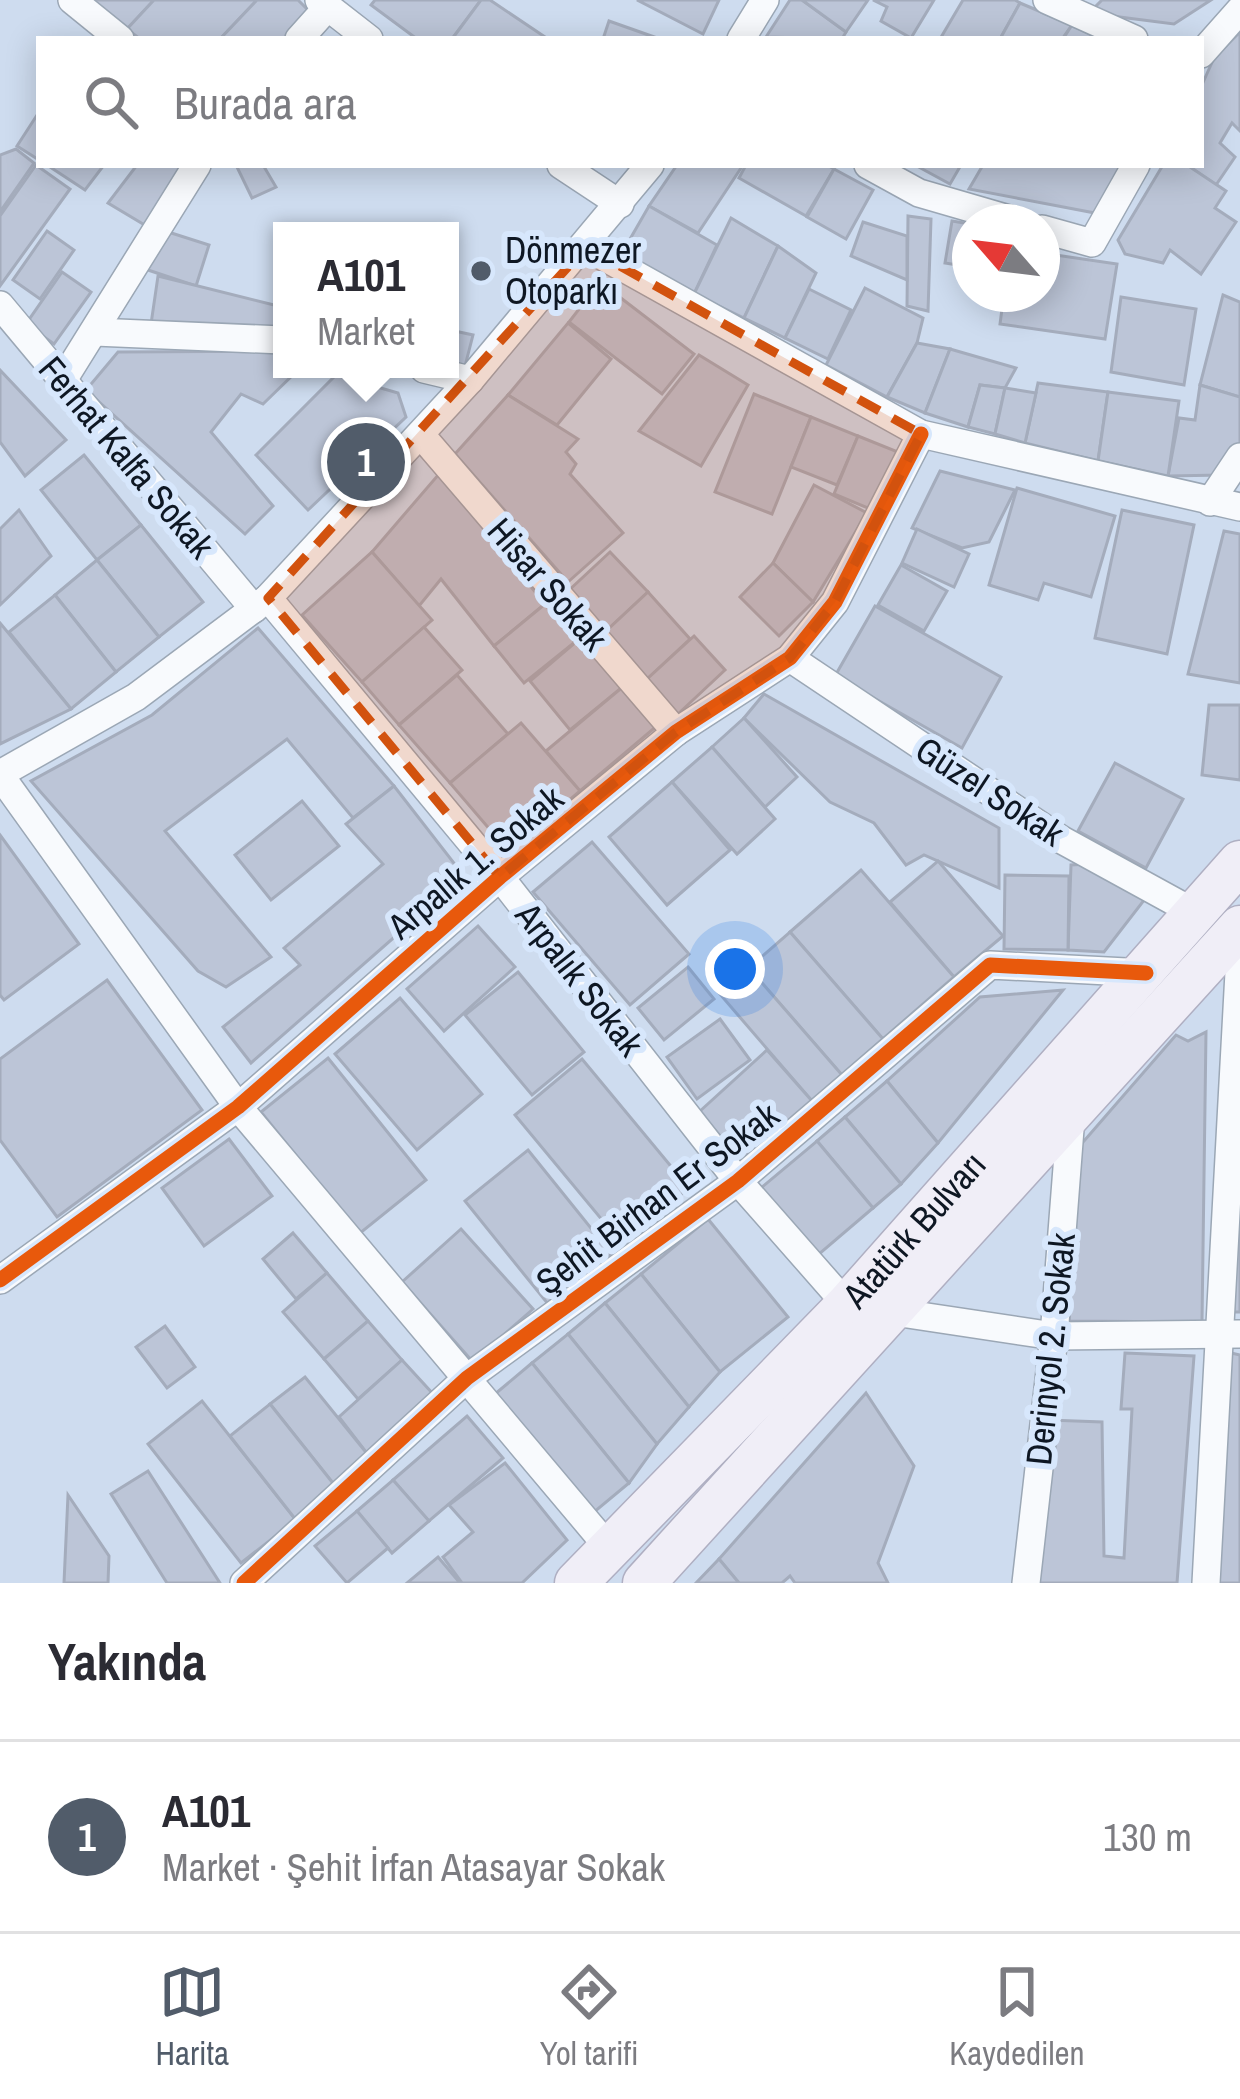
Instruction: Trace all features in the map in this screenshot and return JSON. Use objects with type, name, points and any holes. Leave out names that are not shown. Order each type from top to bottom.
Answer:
[{"type":"main road","name":"Atatürk Bulvarı","points":[[576,1583],[848,1305],[1240,862]]},
{"type":"main road","name":"Atatürk Bulvarı","points":[[644,1583],[1071,1116],[1240,939]]},
{"type":"street","points":[[72,0],[116,36]]},
{"type":"street","points":[[743,36],[765,0]]},
{"type":"street","points":[[1047,0],[1127,36]]},
{"type":"street","points":[[301,36],[322,5],[365,36]]},
{"type":"street","points":[[1204,51],[1240,10]]},
{"type":"street","points":[[62,380],[195,168]]},
{"type":"street","points":[[566,168],[620,204]]},
{"type":"street","points":[[609,1548],[238,1106],[0,775],[136,698],[261,604],[470,380],[586,248],[648,168]]},
{"type":"street","points":[[874,168],[920,193],[958,204]]},
{"type":"street","points":[[1060,234],[1092,243],[1134,168]]},
{"type":"street","points":[[586,248],[922,434],[1240,507]]},
{"type":"street","name":"Ferhat Kalfa Sokak","points":[[0,305],[261,604]]},
{"type":"street","points":[[95,332],[273,340]]},
{"type":"street","points":[[459,377],[470,380]]},
{"type":"street","name":"Arpalık 1. Sokak","points":[[0,1280],[238,1106],[500,877],[676,732],[790,658],[835,602],[922,434]]},
{"type":"street","name":"Hisar Sokak","points":[[421,435],[676,732]]},
{"type":"street","points":[[1210,502],[1240,457]]},
{"type":"street","name":"Arpalık Sokak","points":[[261,604],[500,877],[738,1181],[848,1305]]},
{"type":"street","name":"Güzel Sokak","points":[[790,658],[1062,840],[1197,914]]},
{"type":"street","points":[[1206,1583],[1228,1334],[1240,939]]},
{"type":"street","name":"Şehit Birhan Er Sokak","points":[[244,1583],[467,1378],[738,1181],[990,964],[1146,973]]},
{"type":"street","name":"Derinyol 2. Sokak","points":[[1026,1583],[1054,1336],[1071,1116]]},
{"type":"street","points":[[894,1312],[1054,1336],[1228,1334]]},
{"type":"highlighted area","points":[[586,247],[921,434],[835,602],[790,658],[676,732],[500,877],[268,598]]},
{"type":"building","points":[[86,0],[154,0],[127,29]]},
{"type":"building","points":[[154,0],[257,0],[223,36],[136,36],[127,29]]},
{"type":"building","points":[[257,0],[298,0],[311,13],[291,36],[223,36]]},
{"type":"building","points":[[375,0],[481,0],[454,36],[413,36],[371,5]]},
{"type":"building","points":[[481,0],[490,0],[544,36],[454,36]]},
{"type":"building","points":[[637,0],[719,0],[703,34]]},
{"type":"building","points":[[790,0],[802,0],[846,32],[844,36],[767,36]]},
{"type":"building","points":[[802,0],[868,0],[846,32]]},
{"type":"building","points":[[873,0],[934,0],[912,36],[881,21],[887,7]]},
{"type":"building","points":[[963,0],[1020,3],[1002,36],[942,36]]},
{"type":"building","points":[[1102,0],[1211,0],[1174,24],[1104,15],[1094,8]]},
{"type":"building","points":[[1020,3],[1072,25],[1064,36],[1002,36]]},
{"type":"building","points":[[609,21],[652,36],[604,36]]},
{"type":"building","points":[[1072,25],[1093,36],[1065,36]]},
{"type":"building","points":[[1240,32],[1240,131],[1232,123],[1220,143],[1235,157],[1216,185],[1191,168],[1204,168],[1204,80],[1214,58]]},
{"type":"building","points":[[36,117],[36,158],[17,146]]},
{"type":"building","points":[[16,149],[34,163],[0,212],[0,155]]},
{"type":"building","points":[[36,165],[70,189],[0,286],[0,216]]},
{"type":"building","points":[[52,168],[102,168],[85,190]]},
{"type":"building","points":[[135,168],[188,168],[148,227],[108,203]]},
{"type":"building","points":[[237,168],[265,168],[276,187],[252,198]]},
{"type":"building","points":[[675,168],[741,168],[698,233],[649,206]]},
{"type":"building","points":[[744,168],[834,169],[806,216],[739,178]]},
{"type":"building","points":[[921,168],[959,168],[950,184]]},
{"type":"building","points":[[981,168],[1124,168],[1095,213],[969,189]]},
{"type":"building","points":[[1161,168],[1192,168],[1226,191],[1215,208],[1236,222],[1201,274],[1170,250],[1163,263],[1125,254],[1118,240]]},
{"type":"building","points":[[834,169],[873,190],[846,239],[807,217]]},
{"type":"building","points":[[649,206],[717,245],[694,294],[622,253]]},
{"type":"building","points":[[908,216],[931,219],[928,311],[907,306]]},
{"type":"building","points":[[731,218],[778,246],[744,318],[694,294]]},
{"type":"building","points":[[952,221],[952,264],[945,263]]},
{"type":"building","points":[[863,222],[907,236],[907,280],[851,256]]},
{"type":"building","points":[[162,230],[209,245],[196,286],[145,269]]},
{"type":"building","points":[[47,231],[74,250],[40,299],[13,280]]},
{"type":"building","points":[[778,246],[816,273],[785,338],[744,318]]},
{"type":"building","points":[[1060,256],[1117,264],[1105,339],[1000,324],[1002,312],[1060,312]]},
{"type":"building","points":[[62,272],[91,292],[54,344],[26,324]]},
{"type":"building","points":[[158,276],[273,305],[273,330],[151,324]]},
{"type":"building","points":[[600,282],[694,354],[662,394],[569,322]]},
{"type":"building","points":[[865,288],[923,318],[917,343],[887,397],[826,365]]},
{"type":"building","points":[[809,289],[851,310],[828,359],[785,338]]},
{"type":"building","points":[[1223,295],[1240,302],[1240,397],[1200,385]]},
{"type":"building","points":[[1121,297],[1196,309],[1184,385],[1111,372]]},
{"type":"building","points":[[568,323],[611,359],[557,425],[508,395]]},
{"type":"building","points":[[459,332],[473,335],[465,366],[459,364]]},
{"type":"building","points":[[917,343],[950,349],[925,413],[887,397]]},
{"type":"building","points":[[950,349],[1016,368],[1005,388],[980,385],[968,427],[925,413]]},
{"type":"building","points":[[273,351],[273,378],[290,378],[263,404],[241,394],[211,432],[273,506],[245,534],[86,390],[118,352]]},
{"type":"building","points":[[699,355],[748,385],[701,466],[639,431]]},
{"type":"building","points":[[0,370],[66,440],[25,476],[0,442]]},
{"type":"building","points":[[333,378],[398,393],[406,417],[308,510],[256,455]]},
{"type":"building","points":[[1038,383],[1108,392],[1098,461],[1025,443]]},
{"type":"building","points":[[980,385],[1005,388],[995,434],[968,427]]},
{"type":"building","points":[[1200,385],[1240,397],[1240,448],[1223,475],[1168,476],[1179,418],[1195,420]]},
{"type":"building","points":[[1005,388],[1036,393],[1025,443],[995,434]]},
{"type":"building","points":[[1108,392],[1179,401],[1168,476],[1098,461]]},
{"type":"building","points":[[754,394],[811,417],[772,514],[715,492]]},
{"type":"building","points":[[508,395],[578,439],[566,452],[576,464],[570,474],[623,533],[568,582],[455,454]]},
{"type":"building","points":[[811,417],[858,436],[837,485],[791,467]]},
{"type":"building","points":[[858,436],[903,454],[880,513],[834,494]]},
{"type":"building","points":[[84,455],[141,525],[97,560],[41,490]]},
{"type":"building","points":[[940,471],[1015,490],[989,542],[962,548],[912,528]]},
{"type":"building","points":[[439,474],[545,604],[494,646],[441,579],[419,606],[372,552]]},
{"type":"building","points":[[814,485],[867,513],[813,602],[773,563]]},
{"type":"building","points":[[1017,488],[1115,516],[1091,597],[1044,583],[1038,600],[989,585]]},
{"type":"building","points":[[19,510],[51,556],[0,605],[0,529]]},
{"type":"building","points":[[1122,510],[1194,525],[1167,654],[1095,638]]},
{"type":"building","points":[[141,525],[203,602],[159,637],[97,560]]},
{"type":"building","points":[[917,529],[969,554],[954,587],[902,563]]},
{"type":"building","points":[[1224,531],[1240,534],[1240,683],[1188,674]]},
{"type":"building","points":[[372,552],[432,620],[362,682],[302,615]]},
{"type":"building","points":[[610,552],[648,592],[604,633],[566,593]]},
{"type":"building","points":[[97,560],[159,637],[116,672],[55,595]]},
{"type":"building","points":[[773,563],[813,602],[779,636],[740,597]]},
{"type":"building","points":[[901,565],[947,591],[924,631],[878,605]]},
{"type":"building","points":[[648,592],[690,639],[646,680],[604,633]]},
{"type":"building","points":[[55,595],[116,672],[71,709],[9,632]]},
{"type":"building","points":[[545,604],[575,642],[524,683],[494,646]]},
{"type":"building","points":[[875,606],[1001,677],[962,748],[835,676]]},
{"type":"building","points":[[0,623],[71,709],[0,744]]},
{"type":"building","points":[[424,627],[462,670],[399,725],[362,682]]},
{"type":"building","points":[[258,628],[394,786],[353,818],[287,739],[165,831],[271,957],[226,987],[198,971],[31,781],[152,715]]},
{"type":"building","points":[[584,635],[625,685],[570,730],[530,681]]},
{"type":"building","points":[[694,636],[725,670],[678,714],[646,680]]},
{"type":"building","points":[[457,675],[508,734],[450,783],[399,725]]},
{"type":"building","points":[[625,685],[658,725],[580,791],[546,751]]},
{"type":"building","points":[[764,694],[999,828],[999,888],[924,855],[906,865],[874,823],[830,802],[744,718]]},
{"type":"building","points":[[1209,705],[1240,705],[1240,780],[1202,775]]},
{"type":"building","points":[[744,718],[797,777],[765,807],[712,747]]},
{"type":"building","points":[[521,723],[580,791],[509,852],[450,783]]},
{"type":"building","points":[[712,747],[775,819],[737,854],[672,782]]},
{"type":"building","points":[[1115,763],[1183,799],[1146,868],[1078,831]]},
{"type":"building","points":[[672,782],[730,850],[667,905],[609,837]]},
{"type":"building","points":[[394,786],[464,876],[251,1063],[223,1027],[300,965],[284,948],[383,864],[346,824]]},
{"type":"building","points":[[302,801],[339,846],[271,900],[235,855]]},
{"type":"building","points":[[0,835],[79,944],[4,1000],[0,995]]},
{"type":"building","points":[[592,842],[689,954],[630,1005],[533,892]]},
{"type":"building","points":[[938,861],[1003,936],[954,977],[890,902]]},
{"type":"building","points":[[1088,864],[1145,899],[1104,952],[1068,950],[1071,865]]},
{"type":"building","points":[[861,870],[954,977],[883,1039],[790,932]]},
{"type":"building","points":[[1005,875],[1069,876],[1068,950],[1004,949]]},
{"type":"building","points":[[478,926],[515,967],[444,1031],[407,989]]},
{"type":"building","points":[[790,932],[883,1039],[842,1075],[749,968]]},
{"type":"building","points":[[688,967],[714,999],[664,1040],[638,1008]]},
{"type":"building","points":[[749,968],[842,1075],[812,1101],[719,993]]},
{"type":"building","points":[[518,972],[584,1052],[532,1095],[465,1015]]},
{"type":"building","points":[[107,980],[202,1110],[57,1217],[0,1140],[0,1059]]},
{"type":"building","points":[[1063,990],[938,1143],[887,1081],[980,997]]},
{"type":"building","points":[[400,998],[482,1094],[417,1150],[335,1054]]},
{"type":"building","points":[[720,1019],[750,1060],[697,1099],[667,1057]]},
{"type":"building","points":[[1206,1032],[1202,1322],[1069,1321],[1077,1149],[1176,1035],[1188,1041]]},
{"type":"building","points":[[767,1050],[812,1101],[744,1163],[699,1112]]},
{"type":"building","points":[[328,1058],[426,1180],[359,1234],[261,1112]]},
{"type":"building","points":[[582,1059],[689,1188],[622,1244],[515,1115]]},
{"type":"building","points":[[887,1081],[938,1143],[901,1184],[845,1117]]},
{"type":"building","points":[[845,1117],[901,1184],[873,1208],[817,1141]]},
{"type":"building","points":[[229,1139],[272,1196],[204,1246],[162,1188]]},
{"type":"building","points":[[817,1141],[873,1208],[818,1255],[761,1188]]},
{"type":"building","points":[[528,1150],[611,1253],[548,1304],[465,1201]]},
{"type":"building","points":[[1240,1167],[1240,1312],[1230,1312]]},
{"type":"building","points":[[708,1219],[788,1317],[720,1372],[641,1274]]},
{"type":"building","points":[[461,1229],[533,1309],[473,1362],[402,1282]]},
{"type":"building","points":[[293,1233],[327,1273],[296,1299],[263,1259]]},
{"type":"building","points":[[327,1273],[368,1321],[324,1359],[283,1312]]},
{"type":"building","points":[[641,1274],[720,1372],[689,1407],[605,1303]]},
{"type":"building","points":[[605,1303],[689,1407],[657,1444],[568,1334]]},
{"type":"building","points":[[368,1321],[402,1360],[358,1399],[324,1359]]},
{"type":"building","points":[[165,1326],[195,1367],[167,1388],[136,1347]]},
{"type":"building","points":[[568,1334],[657,1444],[629,1483],[532,1363]]},
{"type":"building","points":[[1227,1352],[1240,1355],[1240,1583],[1216,1583]]},
{"type":"building","points":[[1125,1353],[1194,1356],[1177,1583],[1032,1583],[1049,1420],[1102,1422],[1104,1556],[1124,1558],[1132,1409],[1121,1409]]},
{"type":"building","points":[[402,1360],[434,1395],[369,1456],[339,1417]]},
{"type":"building","points":[[532,1363],[629,1483],[593,1513],[495,1394]]},
{"type":"building","points":[[305,1377],[369,1456],[336,1487],[270,1404]]},
{"type":"building","points":[[866,1393],[914,1466],[878,1563],[888,1583],[795,1583],[790,1576],[782,1583],[739,1583],[719,1559]]},
{"type":"building","points":[[202,1401],[296,1520],[241,1563],[148,1444]]},
{"type":"building","points":[[270,1404],[336,1487],[296,1520],[230,1436]]},
{"type":"building","points":[[467,1416],[503,1458],[429,1521],[393,1480]]},
{"type":"building","points":[[505,1463],[567,1540],[522,1583],[462,1583],[443,1557],[473,1532],[449,1505]]},
{"type":"building","points":[[148,1471],[220,1583],[167,1583],[111,1494]]},
{"type":"building","points":[[393,1480],[429,1521],[392,1553],[357,1511]]},
{"type":"building","points":[[68,1495],[109,1556],[108,1583],[64,1583]]},
{"type":"building","points":[[357,1511],[388,1548],[347,1583],[315,1546]]},
{"type":"building","points":[[438,1557],[460,1583],[407,1583]]},
{"type":"building","points":[[719,1559],[739,1583],[696,1583]]},
{"type":"cycle path","points":[[0,1280],[238,1107],[500,877],[676,732],[790,658],[835,602],[921,434]]},
{"type":"cycle path","points":[[244,1583],[467,1378],[738,1181],[990,965],[1146,973]]},
{"type":"place","name":"Dönmezer Otoparkı","points":[[481,271]]},
{"type":"place","name":"A101","points":[[366,462]]}]
